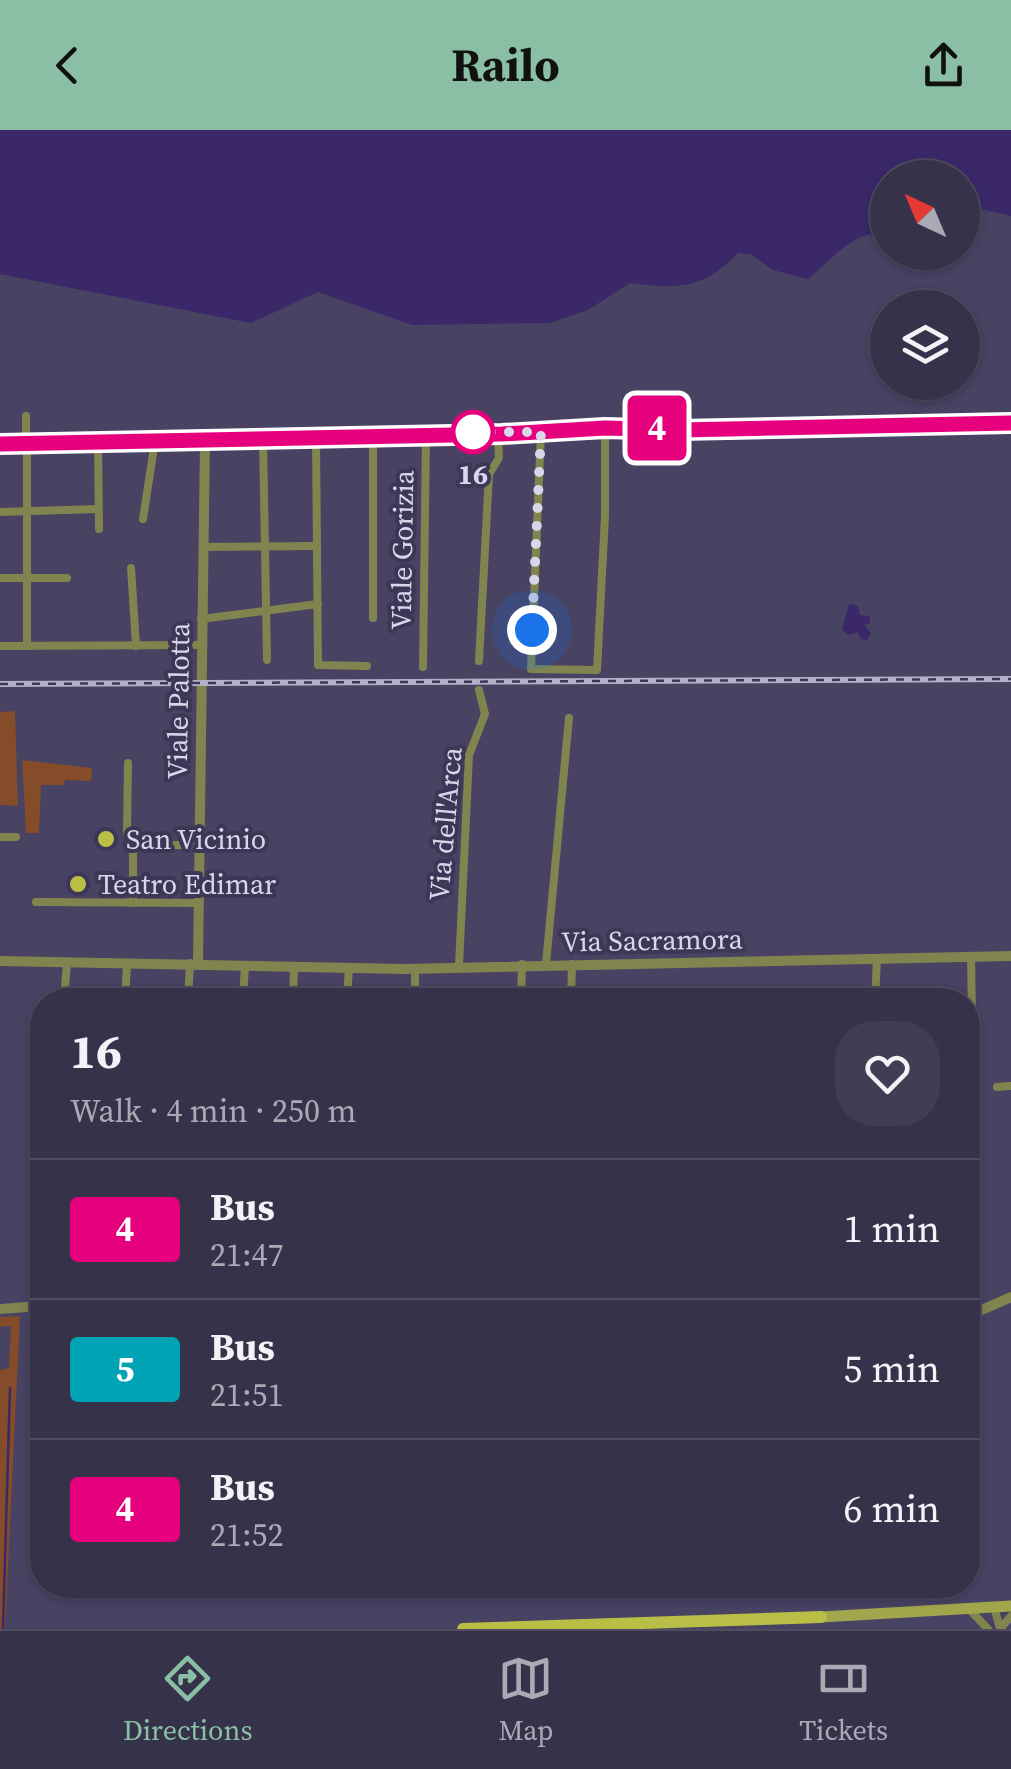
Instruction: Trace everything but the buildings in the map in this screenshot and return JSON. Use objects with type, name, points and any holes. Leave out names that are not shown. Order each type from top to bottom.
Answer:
[{"type":"main road","points":[[463,1629],[821,1617],[1011,1606]]},
{"type":"main road","points":[[800,1629],[821,1617]]},
{"type":"main road","points":[[540,1628],[550,1629]]},
{"type":"street","points":[[26,416],[28,646]]},
{"type":"street","points":[[0,444],[26,448],[98,442],[498,434],[605,428],[680,430],[1011,422]]},
{"type":"street","points":[[541,432],[530,669],[596,670],[606,495],[605,428]]},
{"type":"street","points":[[479,661],[489,474],[499,458],[498,434]]},
{"type":"street","name":"Viale Gorizia","points":[[423,667],[426,435]]},
{"type":"street","points":[[316,436],[318,665],[367,666]]},
{"type":"street","points":[[373,436],[373,618]]},
{"type":"street","points":[[264,439],[267,660]]},
{"type":"street","name":"Viale Palotta","points":[[194,963],[204,440]]},
{"type":"street","points":[[142,518],[156,441]]},
{"type":"street","points":[[98,442],[99,530]]},
{"type":"street","points":[[0,512],[98,509]]},
{"type":"street","points":[[202,547],[318,546]]},
{"type":"street","points":[[131,568],[136,646]]},
{"type":"street","points":[[0,578],[67,578]]},
{"type":"street","points":[[202,620],[318,604]]},
{"type":"street","points":[[0,646],[201,646]]},
{"type":"street","name":"Via dell'Arca","points":[[459,966],[469,754],[485,714],[479,690]]},
{"type":"street","points":[[546,964],[570,718]]},
{"type":"street","points":[[128,763],[127,832],[133,845],[133,903]]},
{"type":"street","points":[[0,837],[16,837]]},
{"type":"street","points":[[133,845],[198,844]]},
{"type":"street","points":[[36,902],[198,903]]},
{"type":"street","points":[[970,956],[971,988]]},
{"type":"street","name":"Via Sacramora","points":[[0,960],[415,968],[1011,956]]},
{"type":"street","points":[[876,988],[877,958]]},
{"type":"street","points":[[65,988],[67,962]]},
{"type":"street","points":[[190,988],[194,963]]},
{"type":"street","points":[[126,988],[127,964]]},
{"type":"street","points":[[521,988],[522,964]]},
{"type":"street","points":[[571,988],[572,964]]},
{"type":"street","points":[[246,988],[247,965]]},
{"type":"street","points":[[293,988],[294,966]]},
{"type":"street","points":[[348,988],[349,968]]},
{"type":"street","points":[[414,988],[415,968]]},
{"type":"street","points":[[997,1087],[1011,1086]]},
{"type":"street","points":[[980,1311],[1011,1298]]},
{"type":"street","points":[[0,1309],[30,1307]]},
{"type":"street","points":[[994,1607],[1000,1629]]},
{"type":"street","points":[[988,1629],[994,1607]]},
{"type":"street","points":[[969,1609],[988,1629]]},
{"type":"street","points":[[1000,1629],[1011,1616]]},
{"type":"shaded area","points":[[0,130],[1011,130],[1011,216],[980,209],[980,160],[870,160],[870,234],[845,246],[808,279],[773,270],[752,255],[738,253],[701,280],[676,286],[630,283],[588,310],[550,323],[412,325],[318,292],[251,323],[0,274]]},
{"type":"shaded area","points":[[849,604],[858,606],[860,615],[870,616],[870,623],[864,625],[871,633],[867,640],[857,632],[849,635],[842,630]]},
{"type":"shaded area","points":[[15,711],[18,806],[0,805],[0,712]]},
{"type":"shaded area","points":[[22,760],[92,768],[91,781],[65,780],[64,785],[41,785],[39,833],[26,833]]},
{"type":"shaded area","points":[[20,1316],[5,1629],[0,1629],[0,1370],[9,1368],[11,1326],[0,1327],[0,1317]]},
{"type":"waterway","points":[[3,1629],[10,1388]]},
{"type":"railway","points":[[0,684],[1011,679]]},
{"type":"bus line","name":"4","points":[[0,444],[502,434],[605,428],[1011,423]]},
{"type":"place","name":"16","points":[[473,432]]},
{"type":"place","name":"San Vicinio","points":[[106,839]]},
{"type":"place","name":"Teatro Edimar","points":[[78,884]]},
{"type":"route","points":[[473,432],[541,432],[532,630]]}]
